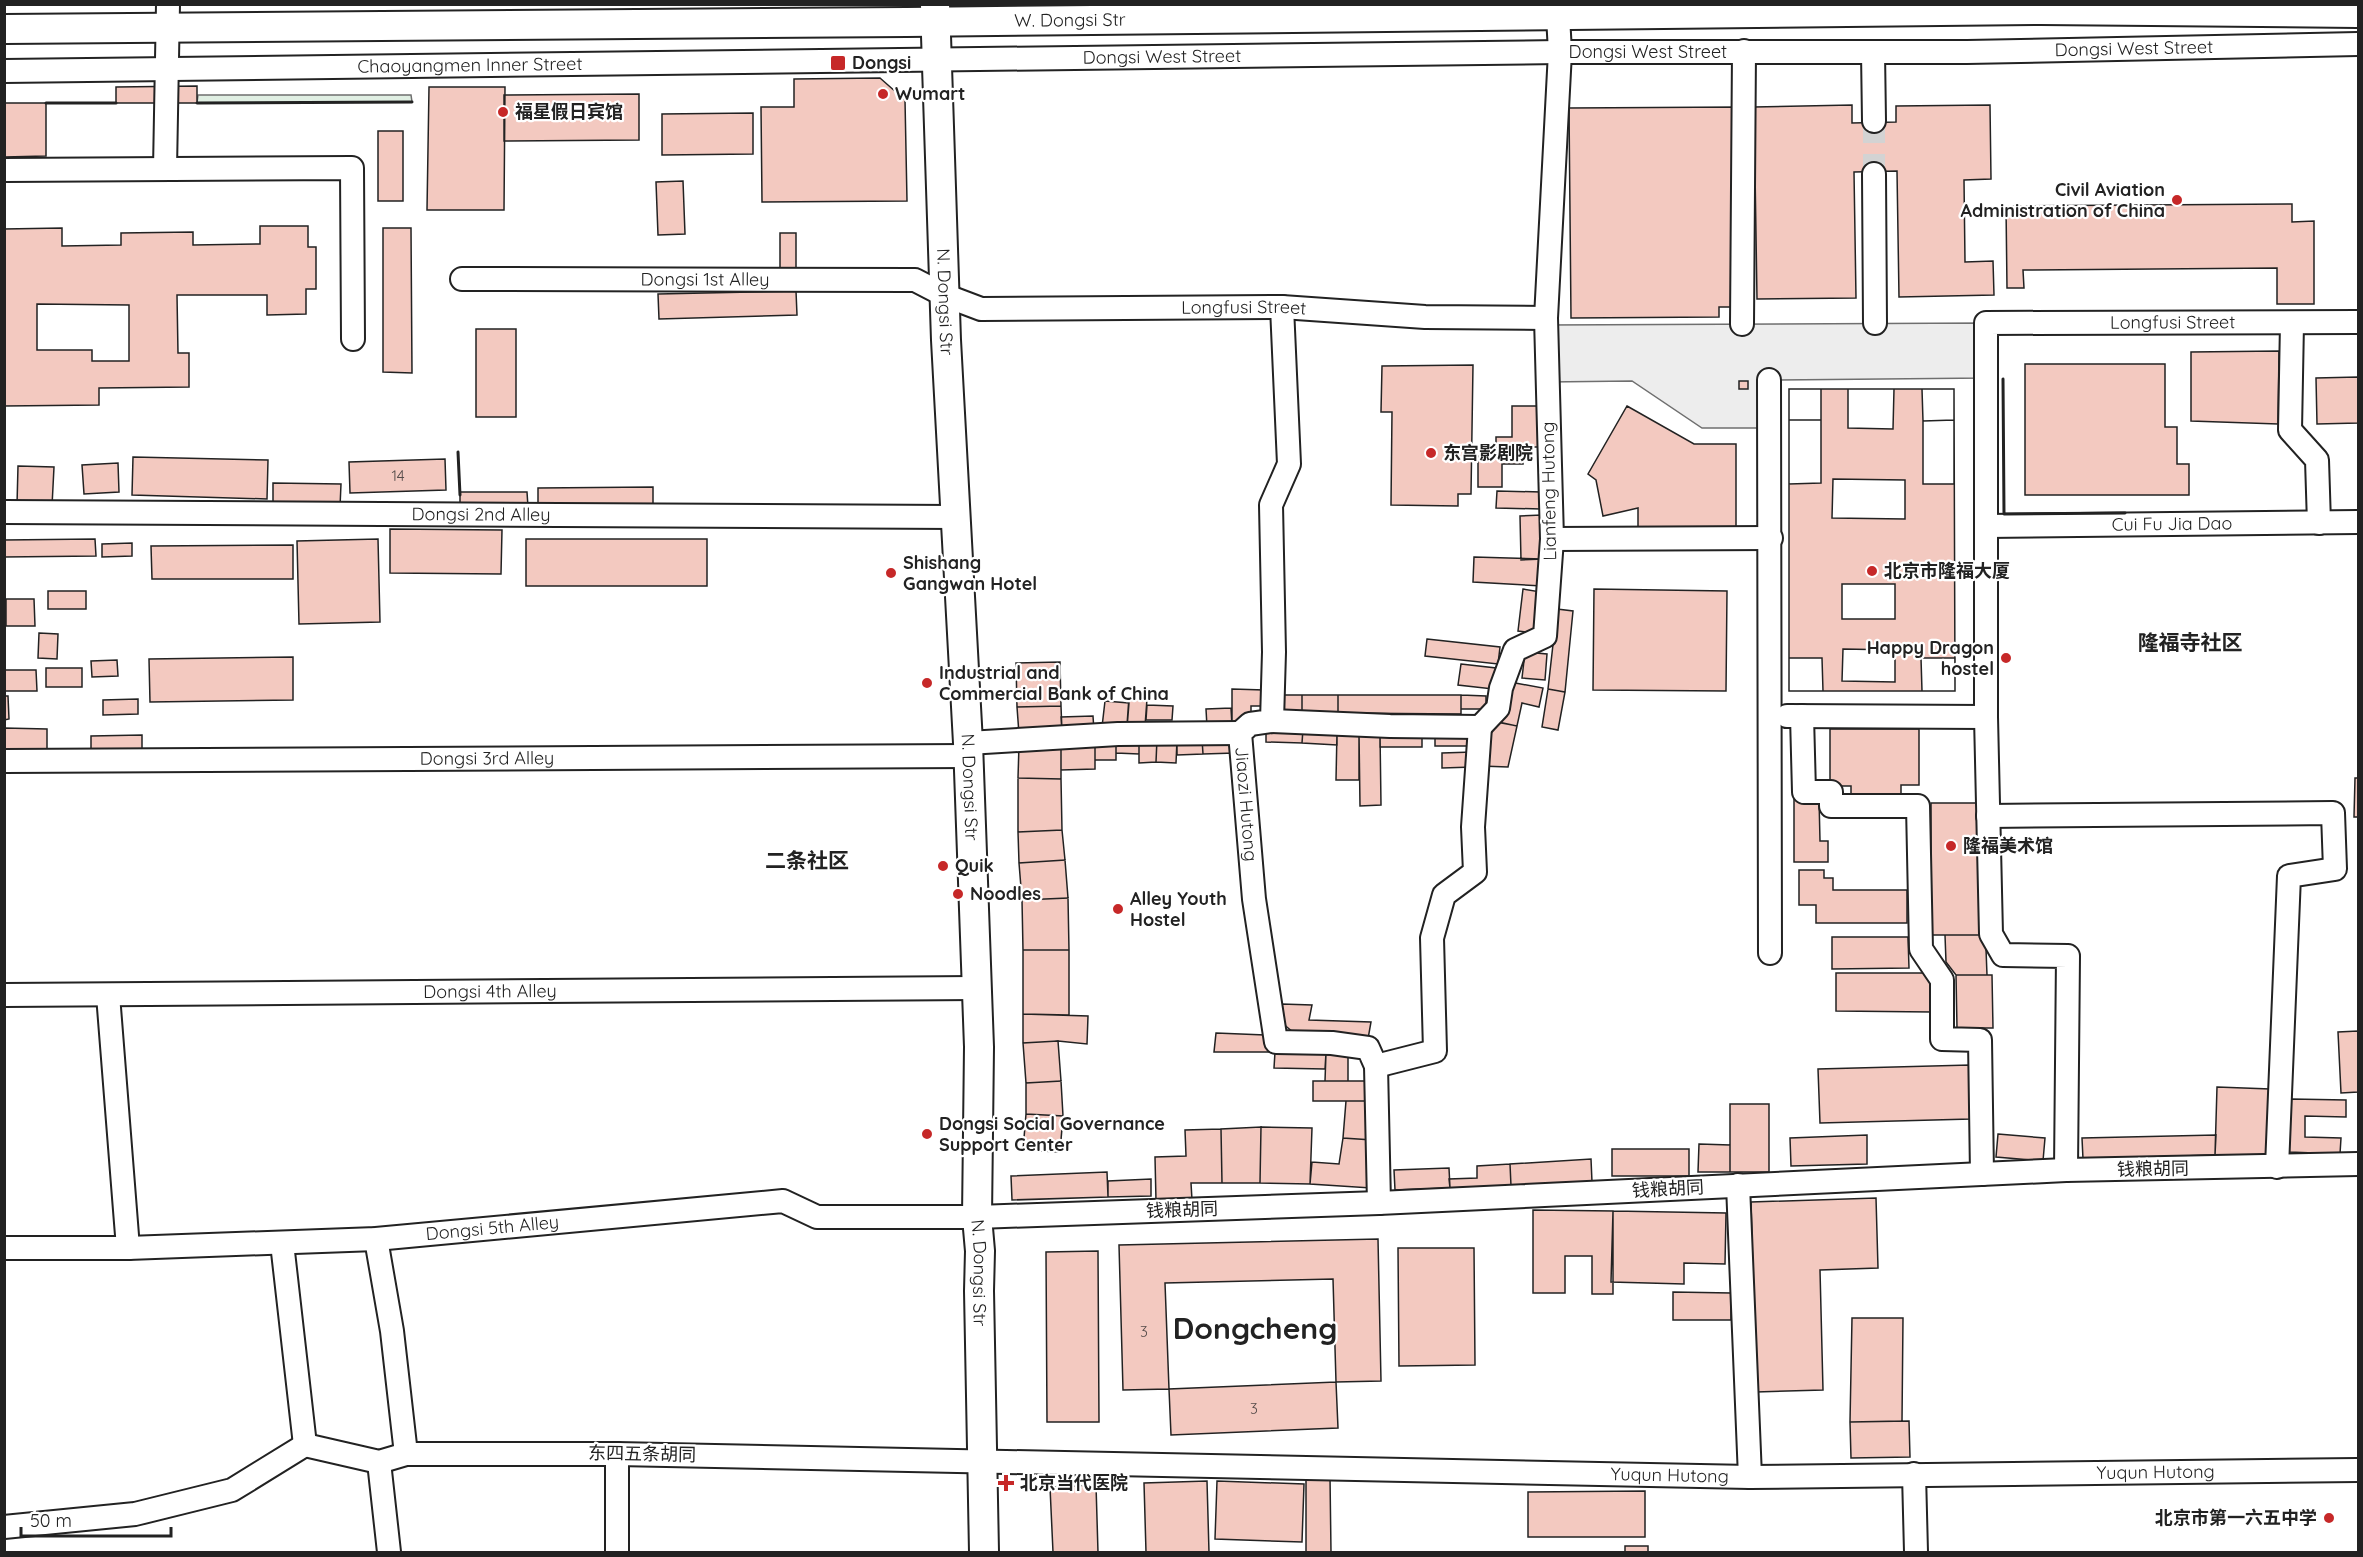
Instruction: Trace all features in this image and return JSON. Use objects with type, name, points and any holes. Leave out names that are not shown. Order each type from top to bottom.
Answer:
[{"type":"main road","name":"W. Dongsi Str","points":[[935,13],[1558,16],[2041,10],[2358,13]]},
{"type":"main road","points":[[4,29],[168,16],[935,13]]},
{"type":"main road","name":"N. Dongsi Str","points":[[935,13],[944,295],[968,750],[978,1047],[977,1217],[980,1251],[978,1291],[984,1552]]},
{"type":"street","points":[[165,169],[168,16]]},
{"type":"street","name":"Lianfeng Hutong","points":[[1480,727],[1498,708],[1501,688],[1515,650],[1545,636],[1552,539],[1546,318],[1560,52],[1558,16]]},
{"type":"street","name":"Dongsi West Street","points":[[936,61],[1560,52],[1979,52],[2358,44]]},
{"type":"street","points":[[1742,324],[1744,51]]},
{"type":"street","points":[[1873,52],[1874,121]]},
{"type":"street","name":"Chaoyangmen Inner Street","points":[[4,71],[936,61]]},
{"type":"street","points":[[4,170],[352,168],[353,339]]},
{"type":"street","points":[[1874,174],[1875,323]]},
{"type":"street","name":"Dongsi 1st Alley","points":[[462,279],[915,280],[944,295]]},
{"type":"street","name":"Longfusi Street","points":[[944,295],[981,309],[1282,307],[1425,317],[1546,318]]},
{"type":"street","points":[[1282,307],[1289,464],[1271,504],[1274,652],[1272,721],[1480,727],[1473,827],[1475,872],[1444,895],[1432,938],[1435,1051],[1376,1066],[1379,1203]]},
{"type":"street","name":"Longfusi Street","points":[[1986,526],[1986,323],[2358,322]]},
{"type":"street","points":[[2292,323],[2290,430],[2317,460],[2319,523]]},
{"type":"street","points":[[1769,380],[1770,953]]},
{"type":"street","name":"Dongsi 2nd Alley","points":[[4,512],[956,517]]},
{"type":"street","name":"Cui Fu Jia Dao","points":[[1986,526],[2358,522]]},
{"type":"street","points":[[1986,526],[1986,717],[1991,934],[2004,955],[2068,956],[2066,1170]]},
{"type":"street","points":[[1552,539],[1770,538]]},
{"type":"street","points":[[1770,716],[1986,717]]},
{"type":"street","points":[[1802,716],[1804,792],[1831,792],[1831,806],[1918,806],[1920,949],[1942,980],[1942,1039],[1980,1040],[1982,1174]]},
{"type":"street","name":"Jiaozi Hutong","points":[[1272,721],[1250,724],[1240,733],[1254,899],[1276,1042],[1332,1043],[1368,1048],[1376,1066]]},
{"type":"street","name":"Dongsi 3rd Alley","points":[[4,761],[968,750],[1118,734],[1240,733]]},
{"type":"street","points":[[1988,816],[2333,813],[2336,869],[2289,876],[2277,1167]]},
{"type":"street","name":"Dongsi 4th Alley","points":[[4,995],[976,988]]},
{"type":"street","points":[[108,994],[128,1248]]},
{"type":"street","name":"钱粮胡同","points":[[977,1217],[1379,1203],[2066,1170],[2358,1164]]},
{"type":"street","points":[[1738,1185],[1750,1477]]},
{"type":"street","name":"Dongsi 5th Alley","points":[[4,1248],[128,1248],[376,1239],[783,1202],[818,1217],[977,1217]]},
{"type":"street","points":[[376,1239],[392,1331],[406,1454]]},
{"type":"street","points":[[4,1527],[135,1514],[232,1490],[305,1445],[282,1243]]},
{"type":"street","name":"东四五条胡同","points":[[305,1445],[379,1462],[406,1454],[617,1454],[981,1460]]},
{"type":"street","points":[[617,1454],[617,1552]]},
{"type":"street","name":"Yuqun Hutong","points":[[981,1460],[1750,1477],[2358,1470]]},
{"type":"street","points":[[379,1462],[389,1552]]},
{"type":"street","points":[[1914,1474],[1916,1552]]},
{"type":"green space","points":[[198,95],[411,95],[412,102],[197,103]]},
{"type":"shaded area","points":[[1986,323],[1986,378],[1769,380],[1769,428],[1702,428],[1632,381],[1547,382],[1546,325]]},
{"type":"building","points":[[880,78],[905,100],[907,201],[762,202],[761,107],[794,107],[794,79]]},
{"type":"building","points":[[197,86],[197,103],[116,103],[116,87]]},
{"type":"building","points":[[429,87],[505,87],[504,210],[427,210]]},
{"type":"building","points":[[639,94],[639,140],[504,141],[504,95]]},
{"type":"building","points":[[4,103],[46,103],[46,156],[4,157]]},
{"type":"building","points":[[1852,105],[1852,123],[1896,122],[1896,106],[1990,105],[1991,179],[1964,180],[1965,262],[1993,261],[1994,295],[1899,297],[1897,171],[1854,172],[1856,298],[1757,299],[1754,107]]},
{"type":"building","points":[[1739,107],[1740,307],[1719,307],[1719,317],[1571,318],[1569,108]]},
{"type":"building","points":[[753,113],[753,154],[662,155],[662,114]]},
{"type":"building","points":[[378,131],[403,131],[403,201],[378,201]]},
{"type":"building","points":[[683,181],[685,234],[658,235],[656,182]]},
{"type":"building","points":[[2292,204],[2292,222],[2314,221],[2314,304],[2277,304],[2277,268],[2023,270],[2024,288],[2007,288],[2006,206]]},
{"type":"building","points":[[260,226],[308,226],[308,247],[316,247],[316,289],[306,289],[306,314],[267,315],[267,295],[177,295],[178,353],[189,353],[189,387],[99,388],[99,405],[4,406],[4,229],[62,228],[62,246],[121,245],[121,233],[193,232],[193,245],[260,244]],"holes":[[[37,304],[129,305],[129,361],[92,361],[92,350],[37,350]]]},
{"type":"building","points":[[383,228],[411,228],[412,373],[383,372]]},
{"type":"building","points":[[780,233],[796,233],[796,271],[780,271]]},
{"type":"building","points":[[796,291],[797,315],[659,319],[658,294]]},
{"type":"building","points":[[476,329],[516,329],[516,417],[476,417]]},
{"type":"building","points":[[2279,351],[2278,424],[2191,421],[2191,352]]},
{"type":"building","points":[[2025,364],[2165,364],[2165,427],[2177,427],[2177,464],[2189,464],[2189,495],[2025,495]]},
{"type":"building","name":"东宫影剧院","points":[[1473,365],[1471,494],[1458,494],[1458,506],[1391,505],[1392,412],[1381,412],[1382,366]]},
{"type":"building","points":[[2358,377],[2358,423],[2317,424],[2316,378]]},
{"type":"building","points":[[1739,381],[1748,381],[1748,389],[1739,389]]},
{"type":"building","name":"北京市隆福大厦","points":[[1789,389],[1954,389],[1955,691],[1789,691]]},
{"type":"building","points":[[1789,389],[1821,389],[1821,420],[1789,420]]},
{"type":"building","points":[[1848,389],[1894,389],[1893,429],[1848,428]]},
{"type":"building","points":[[1922,389],[1954,389],[1954,420],[1923,421]]},
{"type":"building","points":[[1512,406],[1542,406],[1542,447],[1522,447],[1523,464],[1502,464],[1502,487],[1478,487],[1478,456],[1496,456],[1496,437],[1512,437]]},
{"type":"building","points":[[1627,406],[1694,444],[1736,444],[1736,527],[1638,527],[1638,508],[1603,516],[1596,480],[1588,474]]},
{"type":"building","points":[[1789,420],[1821,420],[1821,483],[1789,484]]},
{"type":"building","points":[[1954,420],[1954,484],[1923,484],[1923,421]]},
{"type":"building","points":[[133,457],[268,460],[267,499],[132,495]]},
{"type":"building","points":[[445,459],[446,490],[350,493],[349,462]]},
{"type":"building","points":[[118,463],[119,492],[84,494],[82,465]]},
{"type":"building","points":[[18,466],[54,467],[52,506],[17,505]]},
{"type":"building","points":[[1833,479],[1905,480],[1905,519],[1832,518]]},
{"type":"building","points":[[273,483],[341,484],[340,507],[273,507]]},
{"type":"building","points":[[653,487],[653,508],[538,509],[538,488]]},
{"type":"building","points":[[1497,491],[1541,492],[1541,509],[1496,508]]},
{"type":"building","points":[[460,492],[527,492],[528,507],[460,507]]},
{"type":"building","points":[[1542,515],[1543,559],[1521,560],[1520,516]]},
{"type":"building","points":[[390,529],[502,530],[501,574],[390,573]]},
{"type":"building","points":[[95,539],[96,556],[4,557],[4,540]]},
{"type":"building","points":[[378,539],[380,622],[299,624],[297,541]]},
{"type":"building","points":[[526,539],[707,539],[707,586],[526,586]]},
{"type":"building","points":[[132,543],[132,556],[102,557],[102,544]]},
{"type":"building","points":[[293,545],[293,579],[152,579],[151,546]]},
{"type":"building","points":[[1474,557],[1543,559],[1542,586],[1473,582]]},
{"type":"building","points":[[1842,584],[1895,584],[1895,619],[1842,619]]},
{"type":"building","points":[[1523,589],[1541,592],[1536,633],[1518,631]]},
{"type":"building","points":[[1594,589],[1727,591],[1726,691],[1593,690]]},
{"type":"building","points":[[48,591],[86,591],[86,609],[48,609]]},
{"type":"building","points":[[6,599],[34,599],[35,626],[6,626]]},
{"type":"building","points":[[1557,609],[1573,611],[1565,692],[1548,689]]},
{"type":"building","points":[[39,633],[58,634],[57,659],[38,658]]},
{"type":"building","points":[[1427,639],[1500,647],[1498,664],[1425,656]]},
{"type":"building","points":[[1843,649],[1895,650],[1895,682],[1842,681]]},
{"type":"building","points":[[1525,652],[1547,654],[1545,680],[1522,678]]},
{"type":"building","points":[[293,657],[293,700],[150,702],[149,659]]},
{"type":"building","points":[[1789,658],[1822,658],[1823,691],[1789,691]]},
{"type":"building","points":[[1921,658],[1955,658],[1955,691],[1922,691]]},
{"type":"building","points":[[117,660],[118,676],[92,677],[91,661]]},
{"type":"building","points":[[1060,662],[1061,706],[1017,707],[1016,663]]},
{"type":"building","points":[[1461,664],[1496,668],[1493,689],[1458,685]]},
{"type":"building","points":[[46,668],[82,668],[82,687],[46,687]]},
{"type":"building","points":[[5,670],[36,670],[37,691],[5,691]]},
{"type":"building","points":[[1510,682],[1543,688],[1539,707],[1522,703],[1517,726],[1501,723]]},
{"type":"building","points":[[1232,689],[1264,690],[1264,706],[1251,706],[1251,717],[1232,726]]},
{"type":"building","points":[[1548,689],[1565,692],[1558,730],[1542,727]]},
{"type":"building","points":[[1277,695],[1302,695],[1302,713],[1277,711]]},
{"type":"building","points":[[1302,695],[1338,695],[1338,713],[1302,713]]},
{"type":"building","points":[[1338,695],[1461,695],[1461,714],[1338,713]]},
{"type":"building","points":[[1461,695],[1486,696],[1486,709],[1461,709]]},
{"type":"building","points":[[4,696],[8,696],[9,719],[4,720]]},
{"type":"building","points":[[1129,697],[1147,699],[1145,726],[1127,725]]},
{"type":"building","points":[[138,699],[138,714],[103,715],[103,700]]},
{"type":"building","points":[[1105,701],[1129,703],[1127,728],[1102,727]]},
{"type":"building","points":[[1147,705],[1173,706],[1172,720],[1146,720]]},
{"type":"building","points":[[1061,706],[1062,732],[1019,734],[1017,707]]},
{"type":"building","points":[[1231,708],[1232,726],[1207,727],[1206,709]]},
{"type":"building","points":[[1093,716],[1094,731],[1062,732],[1061,717]]},
{"type":"building","points":[[1494,721],[1517,726],[1508,767],[1481,766],[1487,732]]},
{"type":"building","points":[[4,728],[47,729],[47,750],[4,749]]},
{"type":"building","points":[[1266,729],[1303,729],[1302,743],[1266,742]]},
{"type":"building","points":[[1303,729],[1337,732],[1337,745],[1302,743]]},
{"type":"building","points":[[1830,729],[1919,729],[1919,785],[1901,785],[1901,801],[1851,801],[1851,786],[1830,786]]},
{"type":"building","points":[[1337,732],[1359,732],[1359,780],[1336,780]]},
{"type":"building","points":[[1359,732],[1380,732],[1381,805],[1360,806]]},
{"type":"building","points":[[1380,732],[1422,732],[1422,747],[1380,747]]},
{"type":"building","points":[[1435,732],[1470,732],[1470,746],[1435,746]]},
{"type":"building","points":[[142,735],[142,749],[91,750],[91,736]]},
{"type":"building","points":[[1235,738],[1235,753],[1203,754],[1202,739]]},
{"type":"building","points":[[1139,739],[1157,739],[1156,762],[1139,763]]},
{"type":"building","points":[[1139,739],[1139,754],[1116,753],[1116,740]]},
{"type":"building","points":[[1157,739],[1177,740],[1176,763],[1156,762]]},
{"type":"building","points":[[1202,739],[1203,754],[1177,755],[1177,740]]},
{"type":"building","points":[[1095,740],[1116,740],[1116,760],[1095,760]]},
{"type":"building","points":[[1095,740],[1095,769],[1061,770],[1061,741]]},
{"type":"building","points":[[1019,745],[1061,746],[1061,779],[1018,778]]},
{"type":"building","points":[[1473,752],[1473,767],[1442,768],[1442,753]]},
{"type":"building","points":[[1018,778],[1061,779],[1062,830],[1018,832]]},
{"type":"building","points":[[2355,778],[2358,778],[2358,817],[2354,817]]},
{"type":"building","points":[[1819,798],[1820,841],[1828,841],[1828,862],[1794,862],[1794,799]]},
{"type":"building","points":[[1931,803],[1981,803],[1981,935],[1931,935]]},
{"type":"building","points":[[1062,830],[1065,860],[1019,863],[1018,832]]},
{"type":"building","points":[[1065,860],[1068,898],[1022,900],[1019,863]]},
{"type":"building","points":[[1799,870],[1824,870],[1824,878],[1833,878],[1833,890],[1907,890],[1907,923],[1816,923],[1816,905],[1799,905]]},
{"type":"building","points":[[1068,898],[1069,950],[1023,950],[1022,900]]},
{"type":"building","points":[[1945,935],[1981,935],[1986,949],[1987,975],[1956,975],[1946,962]]},
{"type":"building","points":[[1832,937],[1908,937],[1909,968],[1832,969]]},
{"type":"building","points":[[1023,950],[1069,950],[1069,1015],[1023,1014]]},
{"type":"building","points":[[1836,973],[1932,973],[1932,1012],[1836,1011]]},
{"type":"building","points":[[1956,975],[1992,975],[1993,1028],[1957,1028]]},
{"type":"building","points":[[1281,1004],[1312,1005],[1309,1020],[1371,1022],[1368,1039],[1294,1033],[1281,1022]]},
{"type":"building","points":[[1023,1014],[1088,1016],[1087,1044],[1058,1041],[1023,1043]]},
{"type":"building","points":[[2358,1031],[2358,1092],[2341,1093],[2338,1032]]},
{"type":"building","points":[[1216,1033],[1265,1035],[1275,1052],[1214,1052]]},
{"type":"building","points":[[1058,1041],[1061,1081],[1026,1083],[1023,1043]]},
{"type":"building","points":[[1275,1052],[1326,1053],[1325,1069],[1274,1068]]},
{"type":"building","points":[[1326,1053],[1348,1054],[1348,1081],[1325,1081]]},
{"type":"building","points":[[1970,1065],[1971,1119],[1820,1123],[1818,1069]]},
{"type":"building","points":[[1061,1081],[1063,1116],[1026,1114],[1026,1083]]},
{"type":"building","points":[[1313,1081],[1373,1081],[1373,1101],[1313,1101]]},
{"type":"building","points":[[2217,1087],[2270,1089],[2268,1156],[2215,1155]]},
{"type":"building","points":[[2291,1099],[2346,1100],[2346,1117],[2305,1116],[2305,1137],[2341,1138],[2340,1154],[2289,1152]]},
{"type":"building","points":[[1346,1101],[1373,1101],[1372,1140],[1343,1138]]},
{"type":"building","points":[[1730,1104],[1769,1104],[1769,1172],[1730,1172]]},
{"type":"building","points":[[1026,1114],[1063,1116],[1060,1152],[1023,1150]]},
{"type":"building","points":[[1261,1127],[1312,1128],[1310,1184],[1260,1183]]},
{"type":"building","points":[[1261,1127],[1260,1183],[1222,1183],[1221,1129]]},
{"type":"building","points":[[1221,1129],[1222,1183],[1191,1183],[1192,1200],[1156,1201],[1155,1157],[1186,1156],[1185,1130]]},
{"type":"building","points":[[1998,1134],[2045,1138],[2043,1161],[1996,1157]]},
{"type":"building","points":[[1867,1135],[1867,1164],[1791,1166],[1790,1138]]},
{"type":"building","points":[[2216,1135],[2215,1155],[2083,1159],[2082,1138]]},
{"type":"building","points":[[1343,1138],[1372,1140],[1371,1188],[1310,1184],[1312,1162],[1339,1164]]},
{"type":"building","points":[[1699,1144],[1730,1145],[1730,1172],[1698,1172]]},
{"type":"building","points":[[1612,1149],[1689,1149],[1689,1176],[1612,1176]]},
{"type":"building","points":[[1591,1159],[1592,1182],[1511,1186],[1510,1164]]},
{"type":"building","points":[[1510,1164],[1511,1186],[1450,1188],[1449,1179],[1477,1178],[1477,1166]]},
{"type":"building","points":[[1449,1168],[1450,1188],[1395,1190],[1394,1170]]},
{"type":"building","points":[[1107,1172],[1108,1197],[1012,1200],[1011,1176]]},
{"type":"building","points":[[1151,1179],[1151,1196],[1108,1197],[1108,1181]]},
{"type":"building","points":[[1876,1198],[1878,1268],[1820,1270],[1823,1390],[1756,1392],[1751,1202]]},
{"type":"building","points":[[1533,1210],[1613,1211],[1613,1294],[1592,1294],[1592,1256],[1565,1256],[1565,1293],[1533,1293]]},
{"type":"building","points":[[1613,1211],[1726,1213],[1725,1264],[1684,1263],[1684,1284],[1611,1282]]},
{"type":"building","points":[[1378,1239],[1381,1381],[1336,1382],[1333,1279],[1165,1283],[1169,1389],[1123,1390],[1119,1245]]},
{"type":"building","points":[[1398,1248],[1474,1248],[1475,1365],[1399,1366]]},
{"type":"building","points":[[1098,1251],[1099,1422],[1047,1422],[1046,1252]]},
{"type":"building","points":[[1673,1292],[1731,1293],[1731,1320],[1673,1320]]},
{"type":"building","points":[[1852,1318],[1903,1318],[1902,1421],[1850,1422]]},
{"type":"building","points":[[1336,1382],[1338,1428],[1171,1435],[1169,1389]]},
{"type":"building","points":[[1909,1421],[1910,1457],[1851,1458],[1850,1422]]},
{"type":"building","points":[[1306,1477],[1330,1477],[1331,1552],[1306,1552]]},
{"type":"building","points":[[1207,1481],[1209,1552],[1146,1552],[1144,1483]]},
{"type":"building","points":[[1217,1481],[1304,1484],[1302,1542],[1215,1539]]},
{"type":"building","points":[[1096,1485],[1098,1552],[1053,1552],[1050,1487]]},
{"type":"building","points":[[1645,1491],[1645,1537],[1528,1537],[1528,1492]]},
{"type":"building","points":[[1625,1546],[1648,1546],[1648,1552],[1625,1552]]},
{"type":"tunnel","points":[[1874,121],[1874,174]]},
{"type":"wall","points":[[197,103],[412,102]]},
{"type":"wall","points":[[46,103],[116,103]]},
{"type":"wall","points":[[2003,379],[2004,514],[2125,513]]},
{"type":"wall","points":[[458,452],[460,495]]},
{"type":"place","name":"Dongsi","points":[[838,63]]},
{"type":"place","name":"Wumart","points":[[883,94]]},
{"type":"place","name":"福星假日宾馆","points":[[503,112]]},
{"type":"place","name":"Civil Aviation Administration of China","points":[[2177,200]]},
{"type":"place","name":"东宫影剧院","points":[[1431,453]]},
{"type":"place","name":"北京市隆福大厦","points":[[1872,571]]},
{"type":"place","name":"Shishang Gangwan Hotel","points":[[891,573]]},
{"type":"place","name":"Happy Dragon hostel","points":[[2006,658]]},
{"type":"place","name":"Industrial and Commercial Bank of China","points":[[927,683]]},
{"type":"place","name":"隆福美术馆","points":[[1951,846]]},
{"type":"place","name":"Quik","points":[[943,866]]},
{"type":"place","name":"Noodles","points":[[958,894]]},
{"type":"place","name":"Alley Youth Hostel","points":[[1118,909]]},
{"type":"place","name":"Dongsi Social Governance Support Center","points":[[927,1134]]},
{"type":"place","name":"北京当代医院","points":[[1006,1483]]},
{"type":"place","name":"北京市第一六五中学","points":[[2329,1518]]},
{"type":"district","name":"隆福寺社区","points":[[2190,643]]},
{"type":"district","name":"二条社区","points":[[807,861]]},
{"type":"district","name":"Dongcheng","points":[[1255,1329]]}]
